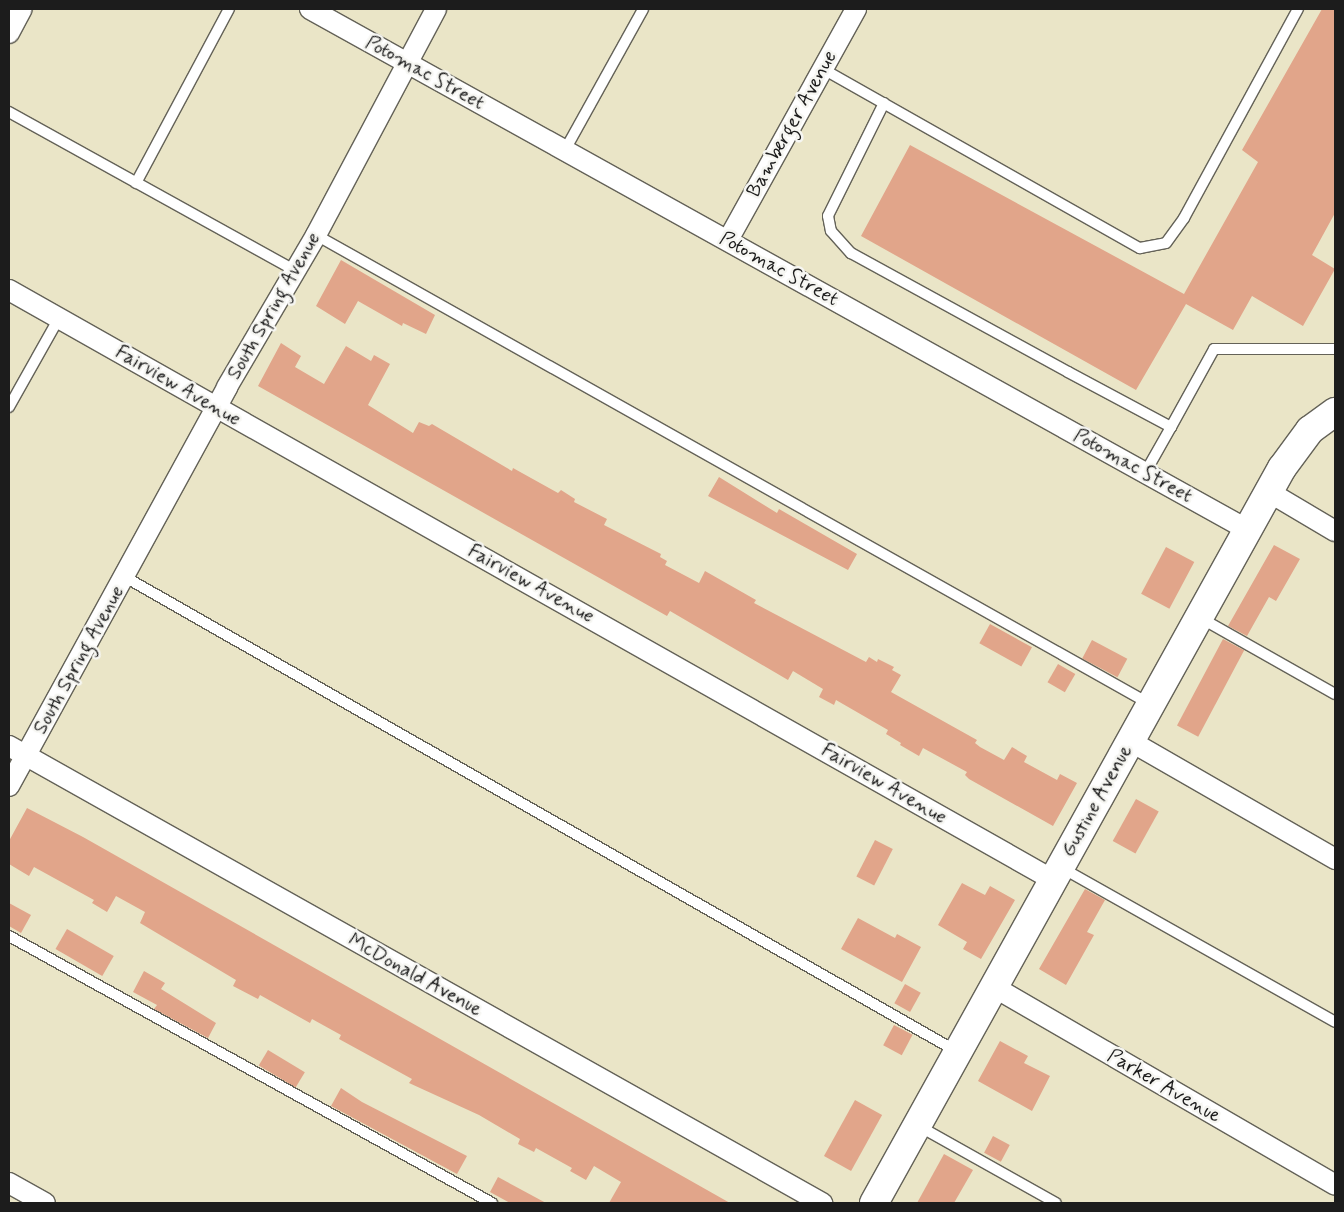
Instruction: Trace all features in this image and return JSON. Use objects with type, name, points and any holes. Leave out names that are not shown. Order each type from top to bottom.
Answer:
[{"type":"street","points":[[9,33],[22,9]]},
{"type":"street","name":"Potomac Street","points":[[310,9],[1248,530]]},
{"type":"street","name":"South Spring Avenue","points":[[9,786],[17,751],[125,577],[215,408],[316,235],[436,9]]},
{"type":"street","name":"Bamberger Avenue","points":[[728,240],[856,9]]},
{"type":"street","name":"Fairview Avenue","points":[[9,290],[215,408],[1056,874]]},
{"type":"street","name":"Gustine Avenue","points":[[874,1203],[1294,448],[1310,430],[1335,412]]},
{"type":"street","points":[[1269,492],[1335,531]]},
{"type":"street","points":[[1130,741],[1335,859]]},
{"type":"street","name":"McDonald Avenue","points":[[17,751],[822,1203]]},
{"type":"street","name":"Parker Avenue","points":[[994,987],[1335,1185]]},
{"type":"street","points":[[9,1183],[46,1203]]},
{"type":"lane","points":[[136,183],[230,9]]},
{"type":"lane","points":[[565,150],[643,9]]},
{"type":"lane","points":[[823,69],[1140,248],[1166,243],[1184,218],[1298,9]]},
{"type":"lane","points":[[884,103],[828,216],[830,231],[851,254],[1171,428]]},
{"type":"lane","points":[[9,112],[296,271]]},
{"type":"lane","points":[[316,235],[1151,704]]},
{"type":"lane","points":[[9,407],[59,318]]},
{"type":"lane","points":[[1145,473],[1214,349],[1335,349]]},
{"type":"lane","points":[[125,577],[958,1052]]},
{"type":"lane","points":[[1199,617],[1335,694]]},
{"type":"lane","points":[[1056,874],[1335,1022]]},
{"type":"lane","points":[[9,936],[492,1203]]},
{"type":"lane","points":[[917,1125],[1056,1203]]},
{"type":"building","points":[[1322,9],[1335,9],[1335,213],[1312,255],[1335,269],[1303,326],[1252,296],[1233,330],[1186,304],[1136,390],[861,236],[910,145],[1184,294],[1258,162],[1242,150]]},
{"type":"building","points":[[341,260],[435,315],[426,334],[403,323],[402,326],[358,301],[345,324],[316,306]]},
{"type":"building","points":[[281,343],[301,356],[295,367],[324,384],[346,346],[371,361],[374,355],[390,364],[368,405],[413,433],[419,422],[429,426],[432,424],[512,471],[513,468],[558,493],[561,490],[575,499],[574,502],[607,519],[604,525],[661,554],[660,557],[667,561],[665,565],[699,583],[705,571],[756,600],[754,603],[866,662],[869,657],[877,662],[878,659],[894,667],[892,670],[901,675],[891,692],[977,740],[975,743],[980,747],[1004,760],[1012,747],[1027,756],[1024,762],[1057,780],[1060,774],[1077,783],[1053,826],[969,779],[965,775],[967,772],[923,748],[919,756],[886,734],[888,730],[836,700],[834,705],[819,697],[823,689],[793,671],[788,680],[670,611],[667,616],[258,386]]},
{"type":"building","points":[[719,477],[777,513],[779,509],[857,554],[848,570],[708,496]]},
{"type":"building","points":[[1274,545],[1300,559],[1276,601],[1269,597],[1247,636],[1228,626]]},
{"type":"building","points":[[1166,547],[1194,562],[1169,609],[1141,594]]},
{"type":"building","points":[[990,624],[1032,647],[1021,667],[979,643]]},
{"type":"building","points":[[1223,639],[1244,650],[1198,737],[1177,726]]},
{"type":"building","points":[[1092,640],[1127,659],[1117,677],[1082,659]]},
{"type":"building","points":[[1058,664],[1075,674],[1065,692],[1048,682]]},
{"type":"building","points":[[1136,799],[1159,812],[1135,854],[1113,841]]},
{"type":"building","points":[[27,808],[83,837],[730,1203],[609,1203],[621,1182],[594,1166],[586,1180],[570,1171],[572,1168],[536,1148],[534,1152],[518,1144],[520,1139],[479,1115],[409,1083],[412,1079],[339,1039],[341,1035],[312,1019],[310,1023],[260,995],[258,999],[233,986],[236,980],[140,923],[145,912],[116,896],[107,912],[92,903],[94,900],[34,867],[29,876],[9,864],[9,841]]},
{"type":"building","points":[[875,840],[893,849],[874,886],[856,877]]},
{"type":"building","points":[[962,883],[985,895],[990,886],[1015,900],[981,959],[963,949],[967,942],[938,925]]},
{"type":"building","points":[[1085,889],[1105,900],[1087,932],[1094,935],[1066,985],[1039,969]]},
{"type":"building","points":[[9,903],[31,915],[21,933],[9,926]]},
{"type":"building","points":[[858,918],[895,938],[897,934],[921,947],[902,982],[841,949]]},
{"type":"building","points":[[67,929],[114,956],[102,976],[56,949]]},
{"type":"building","points":[[144,971],[165,983],[161,989],[216,1023],[208,1038],[154,1009],[157,1005],[133,992]]},
{"type":"building","points":[[905,984],[921,993],[910,1012],[894,1003]]},
{"type":"building","points":[[894,1025],[913,1035],[902,1055],[883,1045]]},
{"type":"building","points":[[1000,1041],[1028,1056],[1024,1063],[1050,1076],[1032,1111],[978,1081]]},
{"type":"building","points":[[268,1050],[305,1072],[296,1088],[259,1065]]},
{"type":"building","points":[[341,1088],[362,1102],[467,1156],[457,1174],[331,1106]]},
{"type":"building","points":[[855,1100],[882,1115],[851,1171],[824,1156]]},
{"type":"building","points":[[993,1136],[1010,1145],[1001,1162],[984,1153]]},
{"type":"building","points":[[944,1154],[973,1170],[954,1203],[917,1203]]},
{"type":"building","points":[[498,1177],[546,1203],[510,1203],[490,1192]]}]
